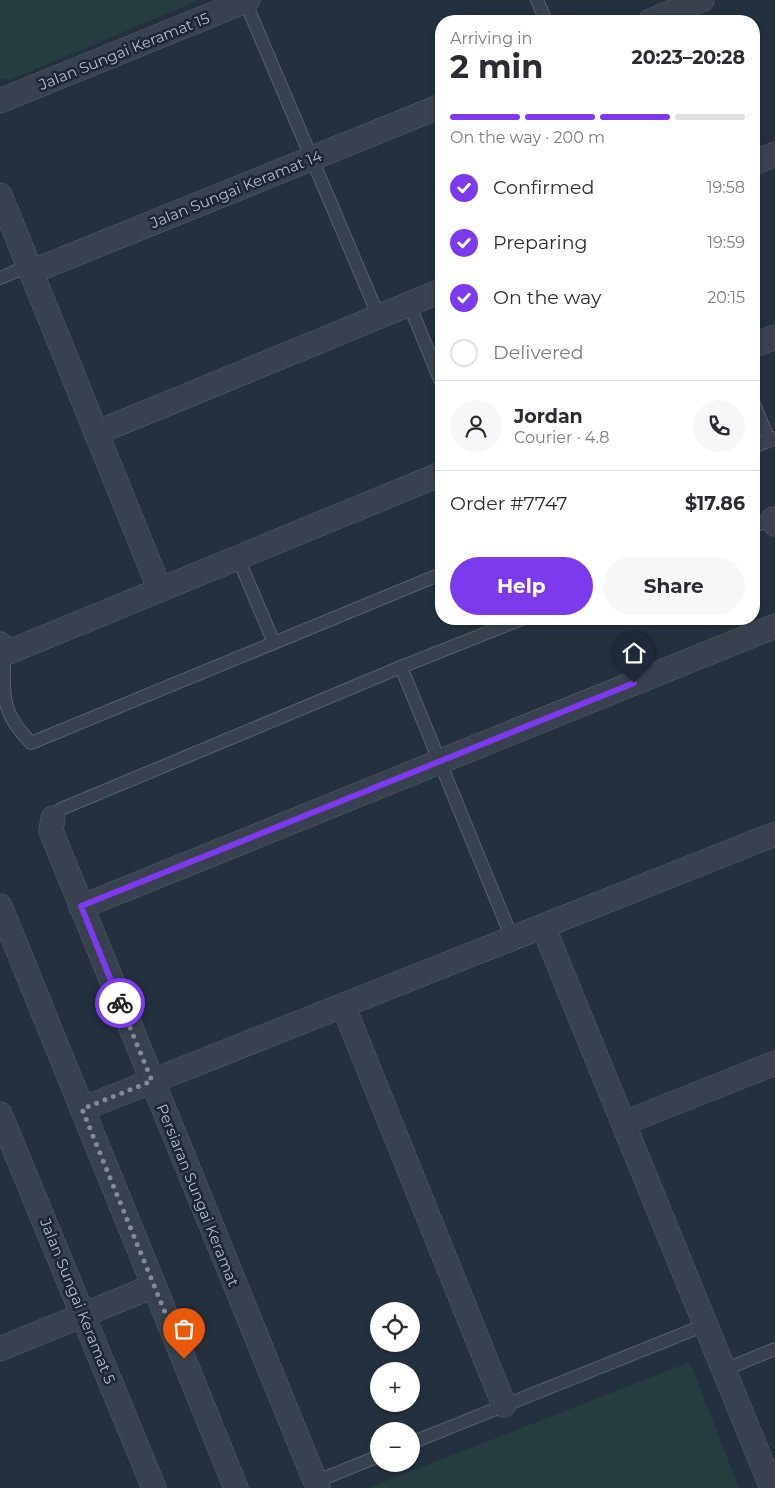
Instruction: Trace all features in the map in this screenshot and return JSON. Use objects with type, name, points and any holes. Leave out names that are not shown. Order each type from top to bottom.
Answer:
[{"type":"street","points":[[665,15],[702,0]]},
{"type":"street","name":"Jalan Sungai Keramat 15","points":[[0,102],[247,1]]},
{"type":"street","name":"Jalan Sungai Keramat 14","points":[[30,269],[435,108]]},
{"type":"street","points":[[760,160],[775,154]]},
{"type":"street","points":[[0,196],[160,590]]},
{"type":"street","points":[[96,433],[435,294]]},
{"type":"street","points":[[760,343],[775,337]]},
{"type":"street","points":[[2,649],[160,590],[435,476]]},
{"type":"street","points":[[81,906],[775,626]]},
{"type":"street","name":"Persiaran Sungai Keramat","points":[[54,818],[51,831],[316,1485]]},
{"type":"street","points":[[82,1109],[775,834]]},
{"type":"street","points":[[0,906],[236,1488]]},
{"type":"street","points":[[543,926],[772,1488]]},
{"type":"street","points":[[342,1005],[504,1405]]},
{"type":"street","points":[[624,1123],[775,1063]]},
{"type":"street","name":"Jalan Sungai Keramat 5","points":[[0,1114],[154,1488]]},
{"type":"street","points":[[0,1349],[154,1286]]},
{"type":"lane","points":[[537,0],[543,15]]},
{"type":"lane","points":[[247,1],[379,317]]},
{"type":"lane","points":[[0,278],[30,269]]},
{"type":"lane","points":[[410,304],[435,367]]},
{"type":"lane","points":[[760,416],[772,439],[760,444]]},
{"type":"lane","points":[[238,558],[274,643]]},
{"type":"lane","points":[[2,649],[5,698],[11,720],[31,742],[435,576]]},
{"type":"lane","points":[[54,818],[61,809],[401,667],[507,625]]},
{"type":"lane","points":[[401,667],[512,938]]},
{"type":"lane","points":[[420,1439],[705,1324]]},
{"type":"lane","points":[[724,1370],[775,1349]]},
{"type":"lane","points":[[316,1485],[370,1460]]},
{"type":"green space","points":[[0,0],[199,0],[10,80],[0,78]]},
{"type":"green space","points":[[690,1362],[739,1488],[368,1488],[409,1472],[420,1472],[420,1468]]},
{"type":"way so far","points":[[120,1003],[152,1081],[82,1109],[184,1359]]},
{"type":"route","points":[[120,1003],[81,906],[634,683]]}]
